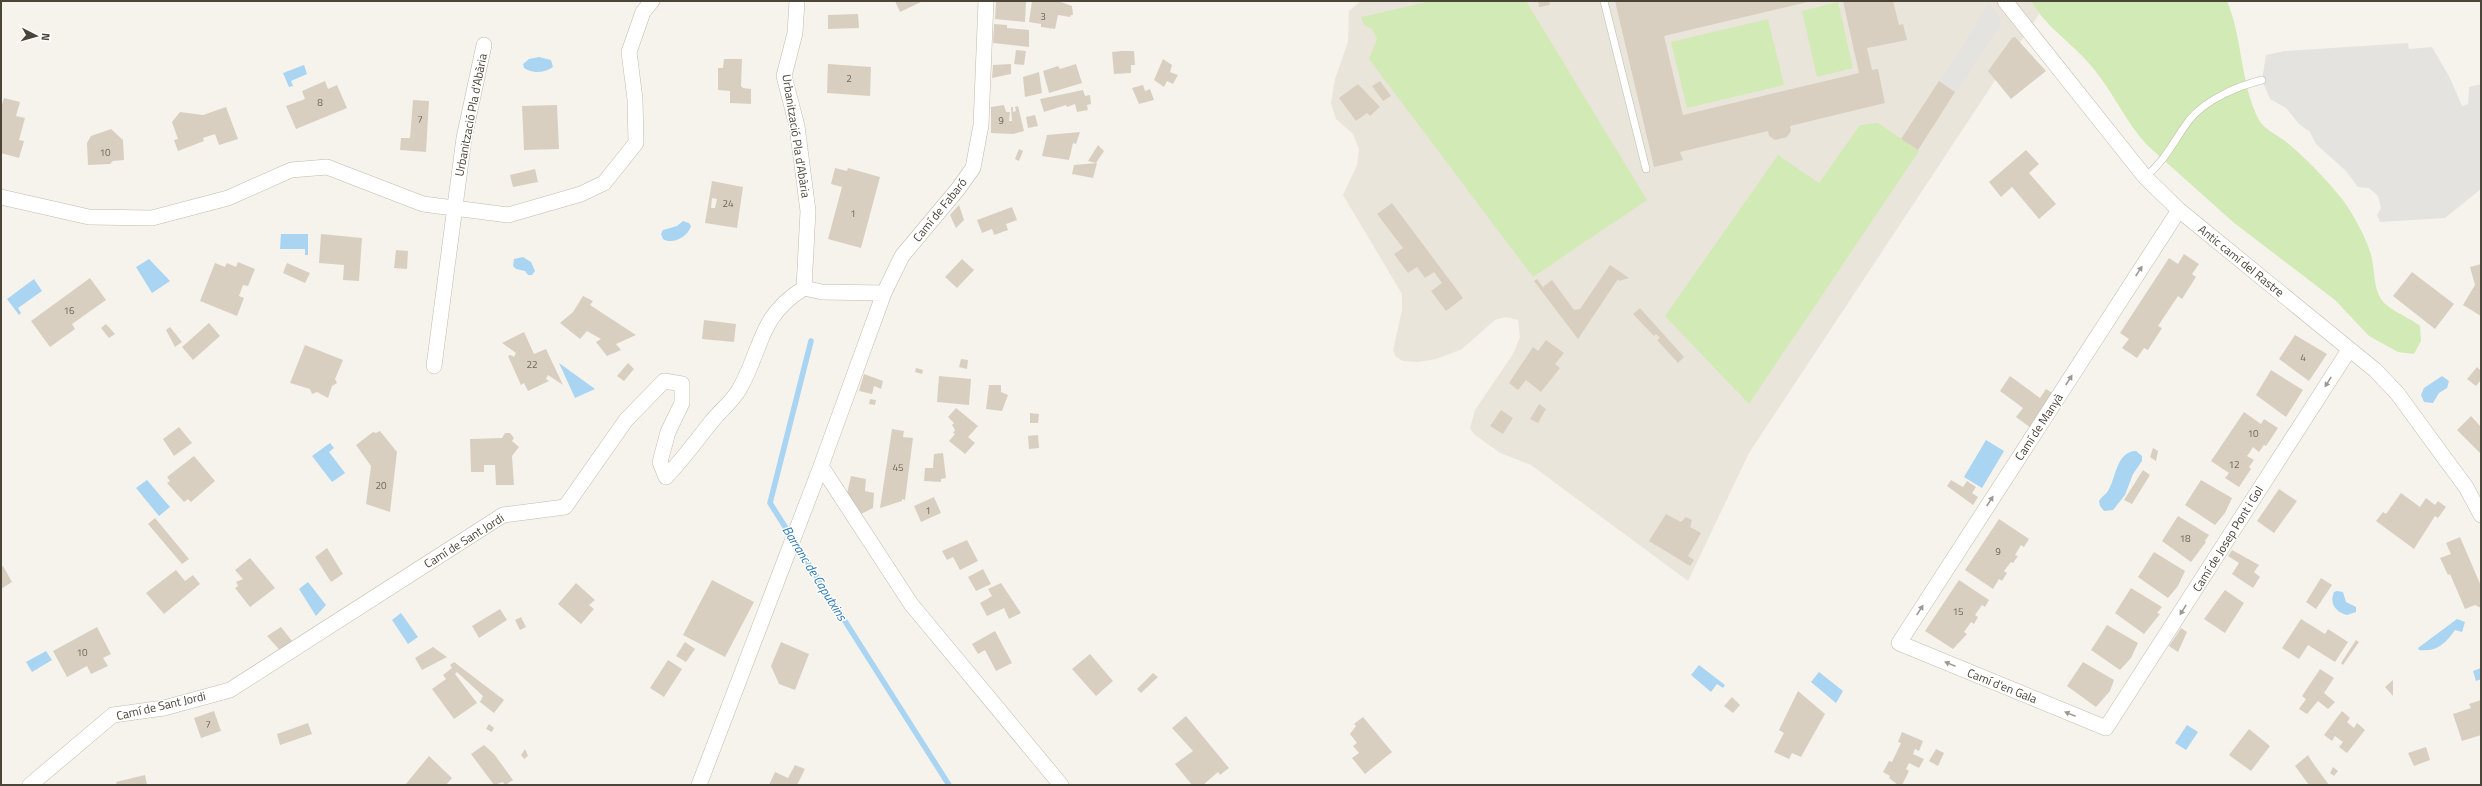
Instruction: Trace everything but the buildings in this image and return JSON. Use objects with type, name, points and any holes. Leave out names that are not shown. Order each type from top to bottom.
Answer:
[{"type":"street","points":[[1,197],[89,217],[152,218],[228,198],[291,170],[327,167],[423,204],[508,215],[582,194],[604,183],[636,143],[635,99],[628,52],[643,12],[652,1]]},
{"type":"street","name":"Urbanització Pla d'Abària","points":[[796,1],[795,32],[784,76],[797,126],[808,211],[804,288]]},
{"type":"street","name":"Camí de Fabaró","points":[[698,785],[821,466],[884,294],[902,256],[958,189],[973,168],[981,125],[986,1]]},
{"type":"street","name":"Antic camí del Rastre","points":[[2005,1],[2145,177],[2178,210],[2236,255],[2374,370],[2397,393],[2466,487],[2481,515]]},
{"type":"street","name":"Urbanització Pla d'Abària","points":[[434,366],[464,138],[484,45]]},
{"type":"street","name":"Camí de Manyà","points":[[1899,643],[2178,210]]},
{"type":"street","points":[[804,288],[822,292],[884,294]]},
{"type":"street","name":"Camí de Sant Jordi","points":[[30,785],[113,716],[164,708],[230,690],[503,515],[565,507],[626,420],[664,381],[682,384],[682,403],[668,432],[660,462],[666,478],[689,454],[712,420],[740,390],[767,323],[789,297],[804,288]]},
{"type":"street","name":"Camí de Josep Pont i Gol","points":[[2106,728],[2349,350]]},
{"type":"street","points":[[821,466],[911,604],[1061,785]]},
{"type":"street","name":"Camí d'en Gala","points":[[1899,643],[2106,728]]},
{"type":"lane","points":[[1604,1],[1646,169]]},
{"type":"lane","points":[[2145,177],[2160,165],[2191,118],[2223,95],[2243,85],[2262,80]]},
{"type":"shaded area","points":[[1361,1],[2031,1],[2039,14],[1749,453],[1688,581],[1531,465],[1500,453],[1474,434],[1470,428],[1475,410],[1513,354],[1520,337],[1518,320],[1505,317],[1495,320],[1462,349],[1436,359],[1418,362],[1403,361],[1396,357],[1393,350],[1402,310],[1402,294],[1343,195],[1357,165],[1359,149],[1353,134],[1336,119],[1331,103],[1335,79],[1348,42],[1349,11]]},
{"type":"shaded area","points":[[1989,3],[2002,21],[1957,93],[1940,81]]},
{"type":"shaded area","points":[[2408,43],[2409,49],[2432,47],[2450,78],[2462,106],[2468,104],[2469,87],[2481,84],[2481,189],[2445,218],[2380,222],[2377,215],[2381,208],[2378,196],[2369,188],[2358,187],[2346,171],[2316,144],[2310,132],[2299,124],[2286,108],[2270,99],[2262,80],[2266,55],[2285,51]]},
{"type":"green space","points":[[1431,1],[1526,1],[1647,200],[1533,277],[1369,59],[1377,39],[1372,29],[1364,25],[1361,17]]},
{"type":"green space","points":[[2031,1],[2227,1],[2236,30],[2248,91],[2259,120],[2267,129],[2293,147],[2308,161],[2350,210],[2369,249],[2375,283],[2381,299],[2388,307],[2420,326],[2421,341],[2414,354],[2398,352],[2369,336],[2335,300],[2233,222],[2147,145],[2139,136],[2093,68],[2052,28],[2037,11]]},
{"type":"green space","points":[[1838,2],[1853,68],[1817,77],[1802,11]]},
{"type":"green space","points":[[1768,19],[1784,85],[1687,108],[1671,42]]},
{"type":"green space","points":[[1878,123],[1919,151],[1749,404],[1665,316],[1778,155],[1819,183],[1860,125]]},
{"type":"water","points":[[539,57],[551,60],[553,67],[546,71],[538,72],[524,68],[523,64],[529,59]]},
{"type":"water","points":[[304,65],[307,74],[291,81],[293,86],[289,87],[283,73]]},
{"type":"water","points":[[683,221],[689,223],[691,226],[687,234],[679,239],[671,241],[663,239],[661,234],[663,230],[677,226]]},
{"type":"water","points":[[281,234],[308,234],[308,255],[305,255],[305,249],[280,249]]},
{"type":"water","points":[[523,257],[531,262],[535,271],[532,275],[528,275],[525,271],[516,269],[513,266],[514,259]]},
{"type":"water","points":[[149,259],[170,281],[152,293],[136,267]]},
{"type":"water","points":[[34,279],[42,291],[18,308],[21,313],[19,315],[7,299]]},
{"type":"water","points":[[559,363],[595,389],[575,398]]},
{"type":"water","points":[[2442,376],[2449,381],[2447,388],[2439,393],[2433,403],[2424,402],[2421,395],[2424,388]]},
{"type":"water","points":[[1986,440],[2004,451],[1982,488],[1964,477]]},
{"type":"water","points":[[330,443],[334,448],[329,452],[345,473],[332,482],[312,456]]},
{"type":"water","points":[[2136,451],[2142,456],[2142,461],[2133,474],[2125,495],[2113,510],[2104,511],[2100,506],[2099,501],[2108,491],[2121,460],[2130,452]]},
{"type":"water","points":[[147,480],[170,507],[159,516],[136,488]]},
{"type":"water","points":[[308,582],[326,605],[316,616],[299,589]]},
{"type":"water","points":[[2334,592],[2343,592],[2346,602],[2356,607],[2356,612],[2347,615],[2343,614],[2334,607],[2332,600]]},
{"type":"water","points":[[401,613],[418,637],[408,644],[392,620]]},
{"type":"water","points":[[2457,619],[2465,622],[2462,632],[2455,630],[2444,643],[2436,648],[2431,650],[2419,650],[2418,648]]},
{"type":"water","points":[[46,651],[52,660],[32,672],[26,662]]},
{"type":"water","points":[[1699,665],[1725,685],[1723,688],[1717,684],[1711,692],[1691,675]]},
{"type":"water","points":[[2481,668],[2481,679],[2476,681],[2473,671]]},
{"type":"water","points":[[1819,672],[1843,691],[1836,703],[1811,682]]},
{"type":"water","points":[[2187,725],[2198,732],[2186,750],[2175,743]]},
{"type":"waterway","name":"Barranc de Caputxins","points":[[811,341],[770,503],[949,785]]}]
